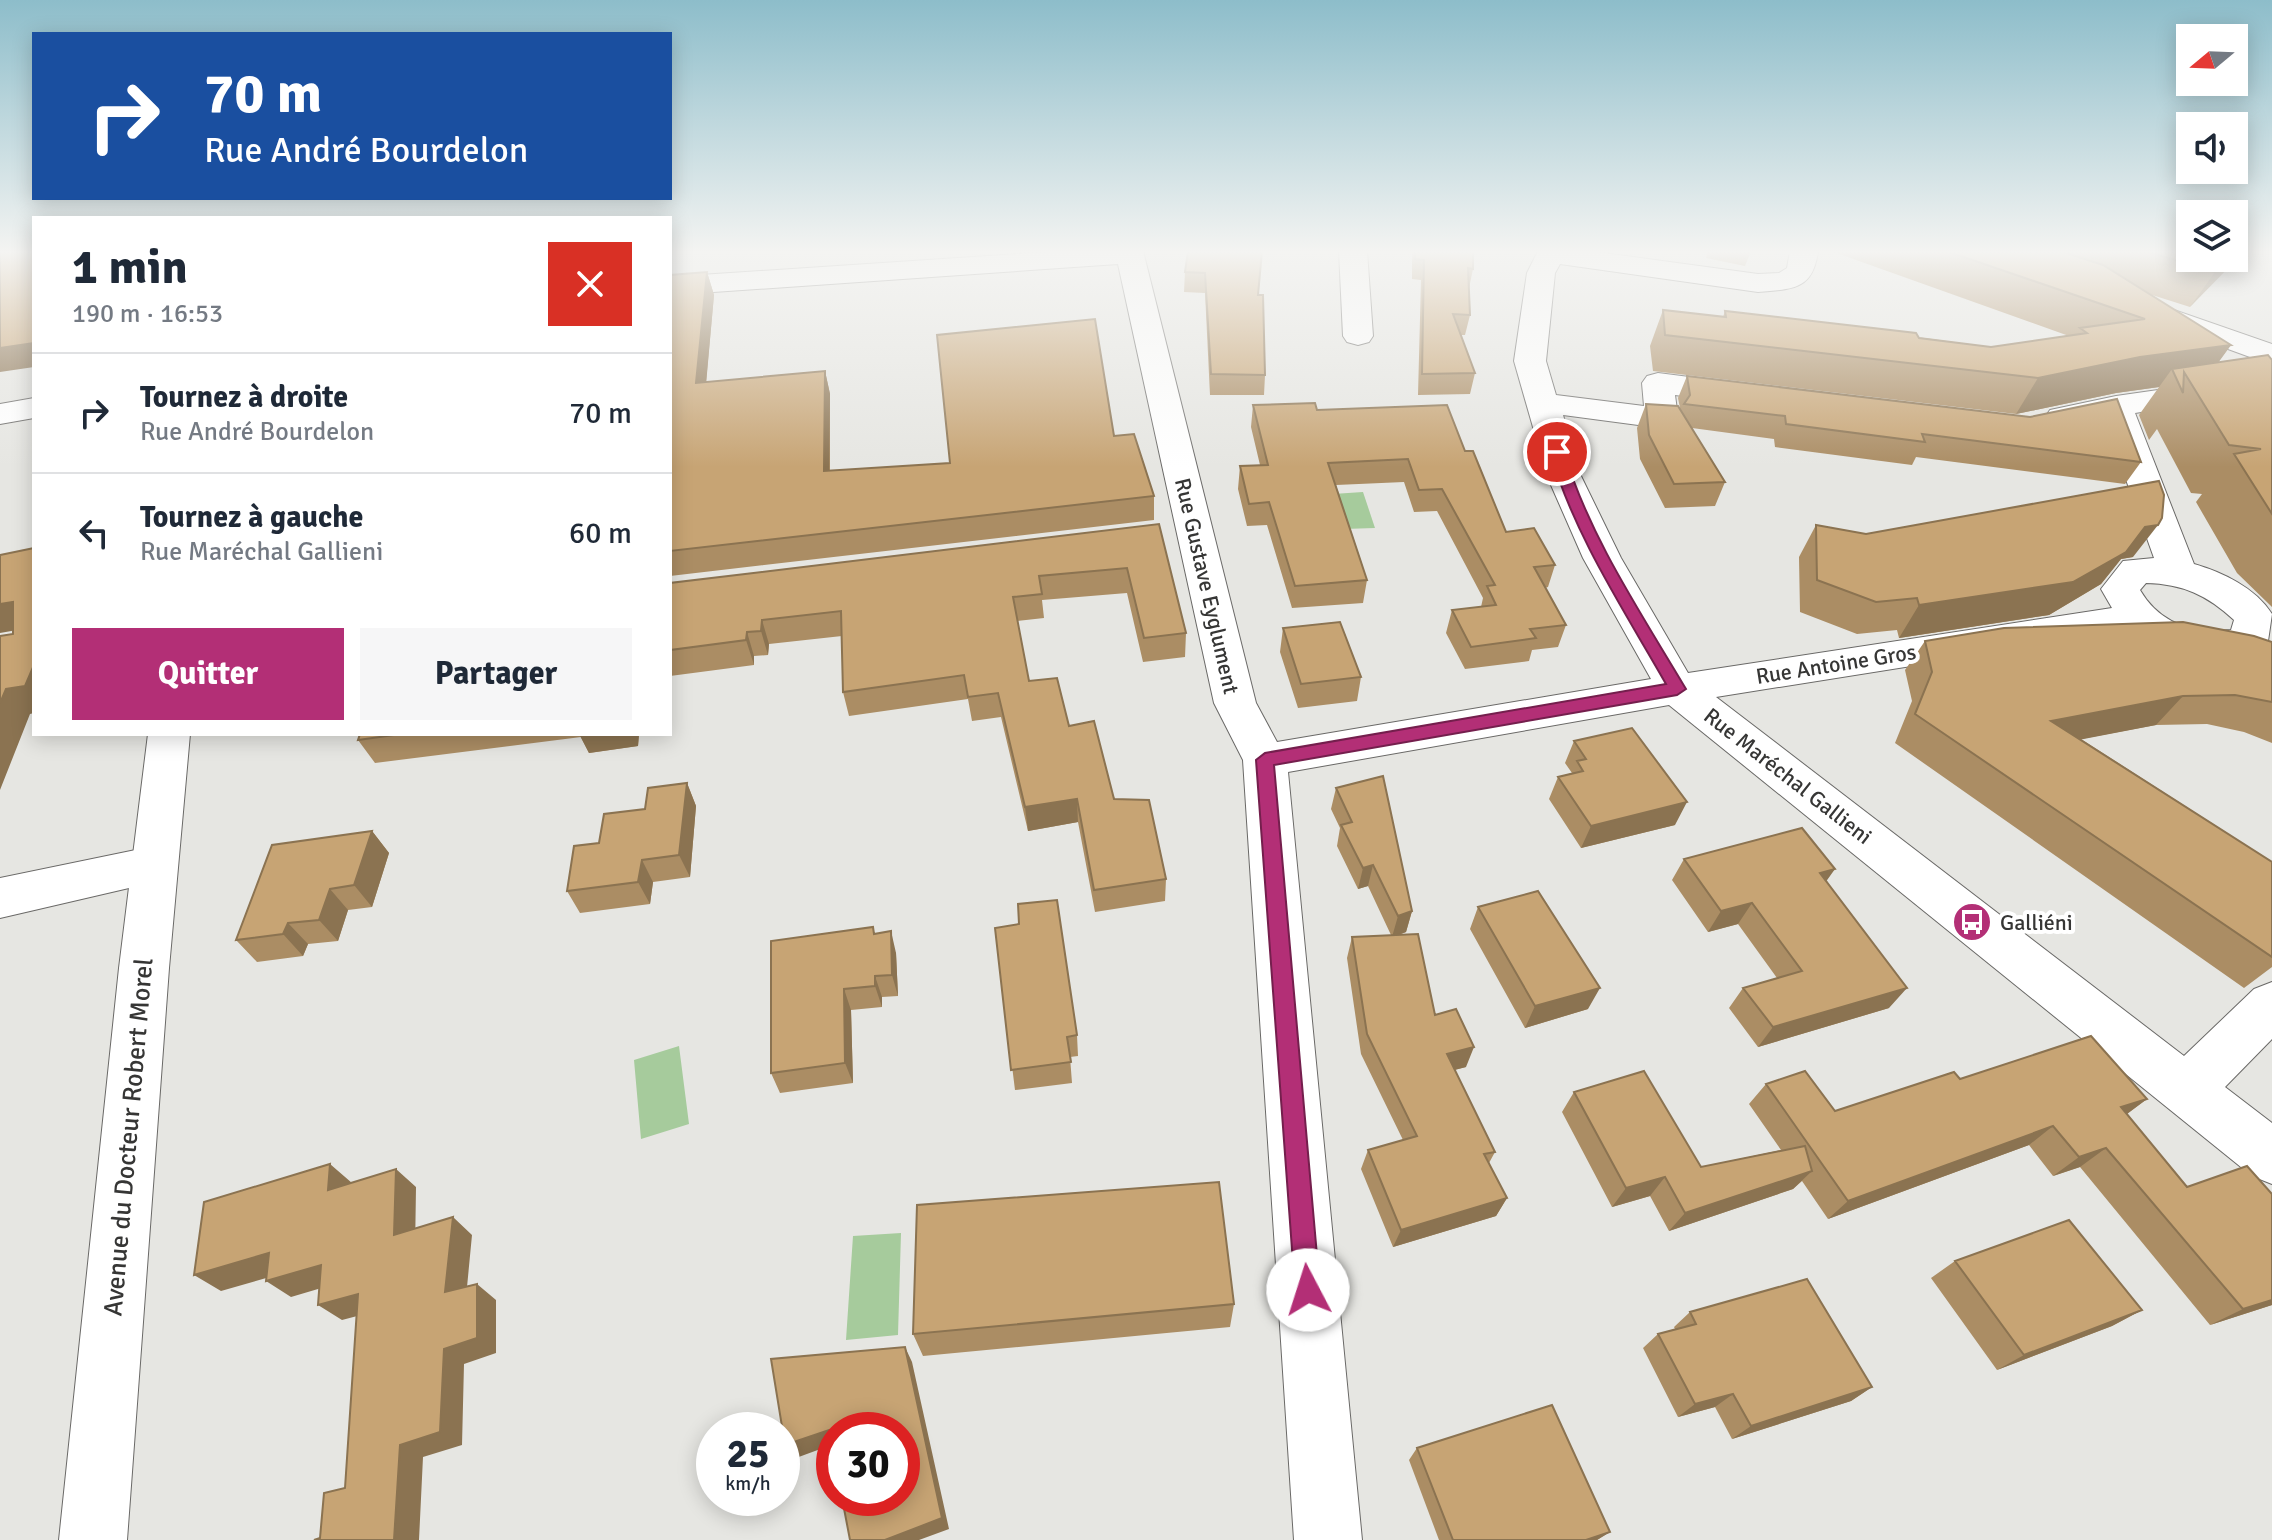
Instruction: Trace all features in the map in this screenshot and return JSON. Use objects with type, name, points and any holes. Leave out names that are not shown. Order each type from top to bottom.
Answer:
[{"type":"street","name":"Rue Gustave Eyglument","points":[[1141,323],[1178,532],[1235,703],[1265,760],[1328,1540]]},
{"type":"street","points":[[1357,323],[1358,336]]},
{"type":"street","name":"Rue Maréchal Gallieni","points":[[1535,323],[1530,361],[1564,476],[1602,558],[1677,689],[2272,1157]]},
{"type":"street","points":[[2187,323],[2249,344],[2272,356]]},
{"type":"street","points":[[1542,403],[1661,418],[1658,383],[1767,397]]},
{"type":"street","points":[[2030,424],[2116,406],[2225,391]]},
{"type":"street","points":[[2116,406],[2177,570]]},
{"type":"street","points":[[0,414],[32,408]]},
{"type":"street","points":[[2136,570],[2177,570],[2224,589],[2254,617],[2260,647],[2197,644],[2165,633],[2138,617],[2120,589],[2136,570]]},
{"type":"street","name":"Rue Antoine Gros","points":[[1265,760],[1677,689],[2138,617]]},
{"type":"street","name":"Avenue du Docteur Robert Morel","points":[[93,1540],[169,736]]},
{"type":"street","points":[[0,898],[155,865]]},
{"type":"street","points":[[2186,1090],[2272,1005]]},
{"type":"shaded area","points":[[1363,492],[1375,528],[1344,529],[1333,494]]},
{"type":"shaded area","points":[[679,1046],[689,1124],[641,1139],[634,1060]]},
{"type":"shaded area","points":[[901,1233],[898,1335],[846,1340],[853,1236]]},
{"type":"building","points":[[0,323],[32,323],[32,343],[0,348]]},
{"type":"building","points":[[672,323],[702,323],[696,383],[825,371],[824,471],[950,463],[937,335],[1057,323],[1096,323],[1114,436],[1134,434],[1154,496],[672,551]]},
{"type":"building","points":[[1208,323],[1264,323],[1265,375],[1211,374]]},
{"type":"building","points":[[1423,323],[1456,323],[1475,373],[1422,374]]},
{"type":"building","points":[[1664,323],[1828,323],[1916,333],[1919,338],[1991,347],[2087,333],[2080,328],[2117,323],[2196,323],[2231,345],[2140,357],[2038,378],[1665,335]]},
{"type":"building","points":[[2268,355],[2272,360],[2272,514],[2234,454],[2261,449],[2229,445],[2184,372],[2183,393],[2172,369]]},
{"type":"building","points":[[1687,376],[2030,417],[2117,399],[2141,462],[1922,434],[1925,442],[1786,424],[1785,416],[1684,404],[1690,395]]},
{"type":"building","points":[[1315,403],[1317,410],[1447,405],[1465,451],[1473,451],[1506,532],[1534,528],[1555,565],[1534,567],[1566,625],[1530,629],[1536,638],[1471,647],[1452,610],[1496,605],[1487,586],[1495,585],[1442,489],[1419,490],[1408,459],[1328,463],[1367,580],[1295,586],[1269,502],[1249,504],[1240,466],[1268,465],[1253,405]]},
{"type":"building","points":[[1646,404],[1678,406],[1725,482],[1674,484],[1649,435]]},
{"type":"building","points":[[2159,481],[2164,495],[2162,518],[2158,525],[2145,527],[2126,552],[2073,582],[1919,605],[1917,598],[1876,602],[1817,580],[1816,525],[1866,534]]},
{"type":"building","points":[[1159,524],[1186,633],[1144,638],[1127,568],[1039,576],[1042,594],[1013,597],[1029,681],[1057,678],[1069,726],[1094,721],[1114,799],[1149,800],[1166,879],[1094,890],[1077,799],[1025,807],[998,693],[968,697],[964,675],[843,692],[841,611],[762,620],[761,631],[747,632],[746,640],[672,650],[672,583]]},
{"type":"building","points":[[32,548],[32,670],[25,686],[6,689],[0,703],[0,636],[13,634],[13,602],[0,604],[0,555]]},
{"type":"building","points":[[1340,622],[1361,677],[1301,684],[1283,628]]},
{"type":"building","points":[[2183,622],[2272,642],[2272,702],[2235,695],[2183,696],[2051,721],[2272,862],[2272,957],[1915,714],[1932,672],[1925,641],[2004,628]]},
{"type":"building","points":[[1632,728],[1687,802],[1591,826],[1558,777],[1583,771],[1577,761],[1586,759],[1574,741]]},
{"type":"building","points":[[359,736],[387,736],[358,740]]},
{"type":"building","points":[[1383,776],[1412,911],[1398,916],[1373,865],[1363,868],[1341,825],[1352,822],[1336,788]]},
{"type":"building","points":[[687,783],[679,855],[642,860],[638,882],[567,891],[574,846],[599,843],[604,814],[645,809],[648,788]]},
{"type":"building","points":[[1802,828],[1835,869],[1820,873],[1907,988],[1773,1027],[1743,988],[1802,971],[1752,903],[1721,911],[1684,859]]},
{"type":"building","points":[[372,831],[354,885],[330,889],[319,920],[288,923],[283,934],[236,940],[272,845]]},
{"type":"building","points":[[1538,891],[1600,988],[1535,1006],[1478,907]]},
{"type":"building","points":[[1057,900],[1077,1035],[1067,1037],[1071,1062],[1011,1070],[995,928],[1019,924],[1018,904]]},
{"type":"building","points":[[873,927],[874,934],[891,931],[892,975],[875,976],[875,986],[844,989],[845,1063],[771,1073],[771,941]]},
{"type":"building","points":[[1418,934],[1435,1015],[1456,1009],[1474,1047],[1447,1054],[1495,1152],[1484,1154],[1507,1198],[1401,1230],[1368,1150],[1417,1136],[1367,1034],[1352,937]]},
{"type":"building","points":[[2091,1036],[2147,1099],[2121,1107],[2187,1187],[2247,1166],[2272,1194],[2272,1300],[2243,1309],[2106,1148],[2079,1157],[2053,1126],[1848,1201],[1766,1084],[1805,1071],[1835,1111],[1954,1072],[1960,1079]]},
{"type":"building","points":[[1644,1071],[1701,1167],[1805,1146],[1812,1171],[1685,1213],[1665,1177],[1626,1188],[1574,1092]]},
{"type":"building","points":[[330,1164],[328,1190],[396,1169],[394,1235],[453,1217],[445,1292],[477,1284],[477,1338],[444,1349],[440,1432],[400,1445],[394,1540],[314,1540],[320,1538],[324,1493],[345,1488],[358,1294],[318,1305],[321,1265],[266,1281],[269,1253],[194,1275],[204,1202]]},
{"type":"building","points":[[1219,1182],[1234,1304],[913,1334],[917,1205]]},
{"type":"building","points":[[2069,1220],[2142,1310],[2024,1355],[1955,1261]]},
{"type":"building","points":[[1807,1279],[1872,1387],[1751,1426],[1733,1394],[1695,1404],[1658,1334],[1696,1324],[1690,1312]]},
{"type":"building","points":[[905,1347],[919,1412],[816,1412],[816,1434],[800,1440],[800,1412],[780,1412],[771,1359]]},
{"type":"building","points":[[1552,1405],[1610,1532],[1586,1540],[1453,1540],[1417,1448]]},
{"type":"building","points":[[920,1416],[942,1518],[885,1540],[850,1540],[845,1516],[920,1516]]},
{"type":"place","name":"Galliéni","points":[[1972,922]]},
{"type":"route","points":[[1308,1290],[1265,760],[1677,689],[1602,558],[1564,476],[1557,452]]}]
